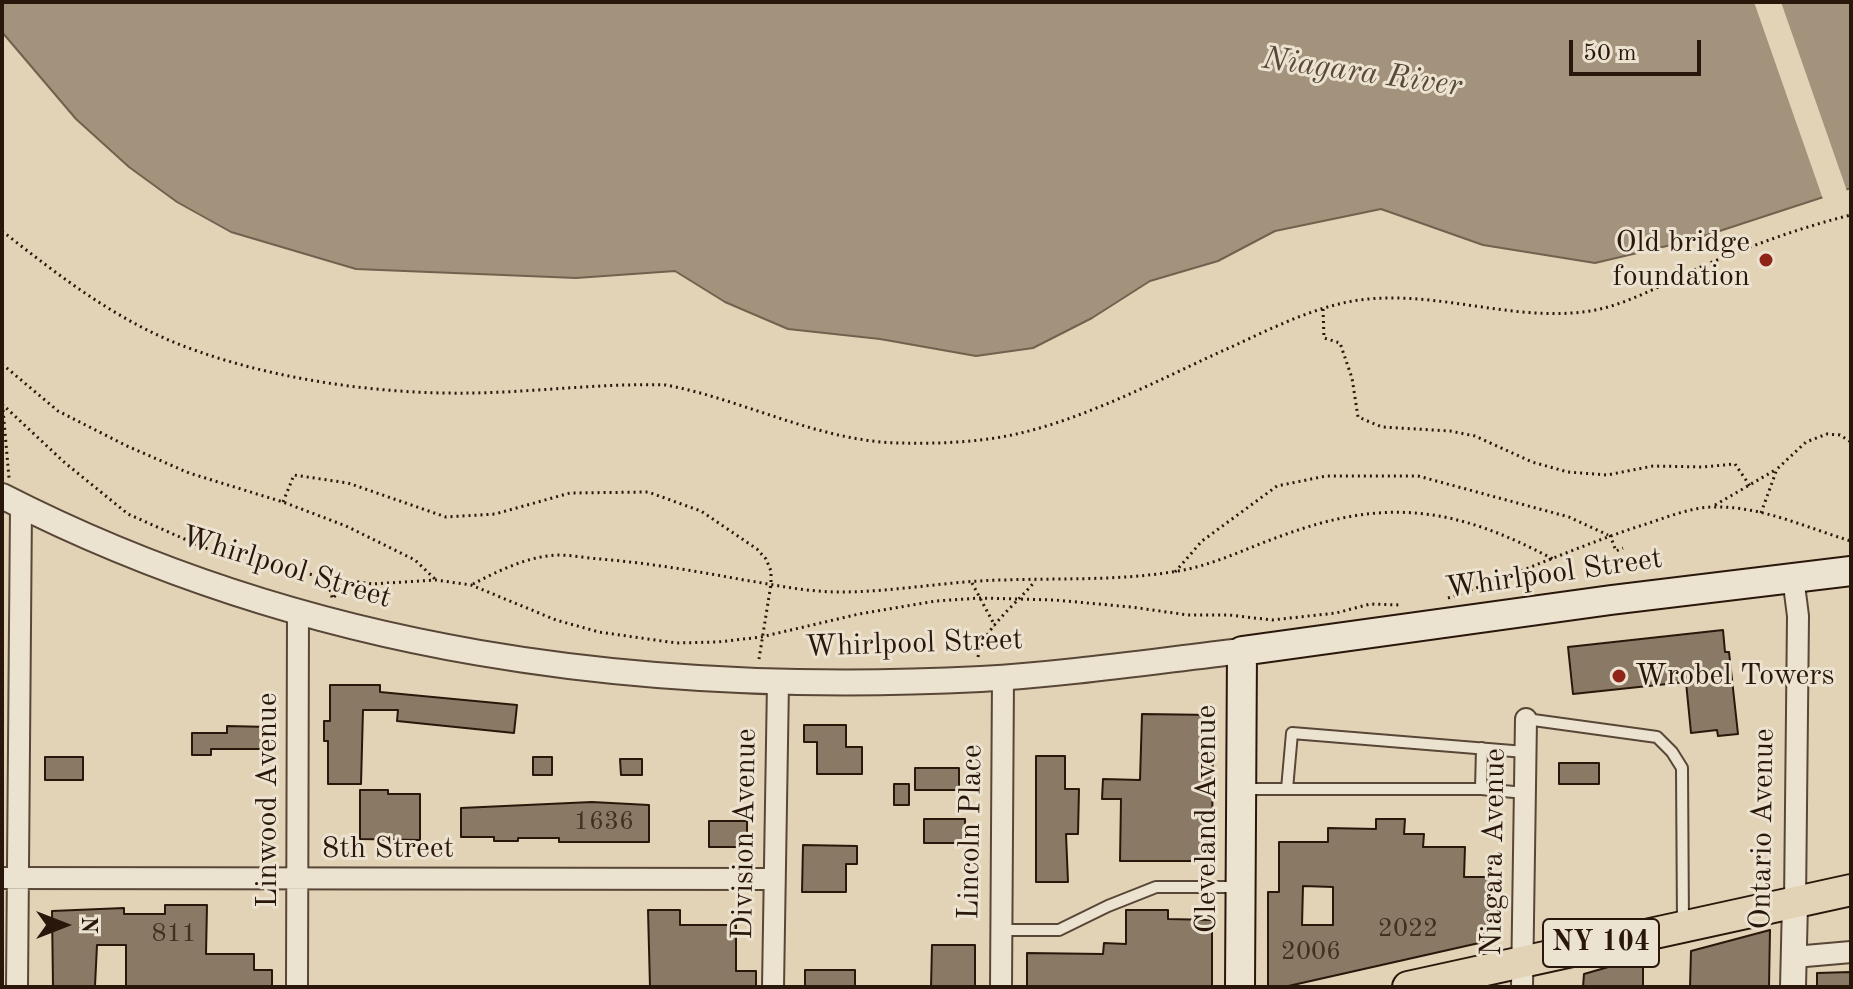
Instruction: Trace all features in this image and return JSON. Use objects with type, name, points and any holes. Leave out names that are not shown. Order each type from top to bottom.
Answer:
[{"type":"main road","name":"Whirlpool Street","points":[[1242,651],[1851,571]]},
{"type":"main road","name":"Cleveland Avenue","points":[[1240,987],[1242,651]]},
{"type":"main road","name":"NY 104","points":[[1408,987],[1522,974],[1683,926],[1851,890]]},
{"type":"street","name":"Whirlpool Street","points":[[11,496],[145,560],[210,585],[298,613],[419,643],[523,662],[607,672],[1003,677],[1242,651]]},
{"type":"street","points":[[11,496],[10,878],[17,987]]},
{"type":"street","name":"Ontario Avenue","points":[[1793,577],[1798,616],[1793,987]]},
{"type":"street","name":"Linwood Avenue","points":[[297,987],[298,613]]},
{"type":"street","name":"Division Avenue","points":[[768,675],[773,987]]},
{"type":"street","name":"Lincoln Place","points":[[1001,987],[1003,677]]},
{"type":"street","name":"Niagara Avenue","points":[[1522,974],[1526,719]]},
{"type":"street","name":"8th Street","points":[[10,878],[773,879]]},
{"type":"street","points":[[1794,957],[1851,952]]},
{"type":"lane","points":[[1526,719],[1657,737],[1672,752],[1682,768],[1683,926]]},
{"type":"lane","points":[[1287,789],[1292,733],[1525,752]]},
{"type":"lane","points":[[1481,789],[1482,748]]},
{"type":"lane","points":[[1241,789],[1481,789],[1525,793]]},
{"type":"lane","points":[[1000,930],[1059,930],[1156,887],[1241,887]]},
{"type":"path","points":[[2,231],[70,285],[164,338],[232,362],[280,374],[420,393],[666,385],[704,392],[835,435],[899,443],[982,439],[1022,433],[1065,420],[1293,319],[1353,301],[1393,298],[1516,313],[1552,315],[1587,312],[1800,228],[1851,215]]},
{"type":"path","points":[[1323,309],[1324,338],[1340,343],[1352,378],[1358,417],[1382,427],[1450,431],[1475,436],[1532,462],[1568,472],[1607,475],[1653,466],[1690,468],[1735,464],[1750,486]]},
{"type":"path","points":[[2,364],[58,411],[127,446],[189,473],[283,502],[346,526],[415,560],[436,580]]},
{"type":"path","points":[[2,398],[11,496]]},
{"type":"path","points":[[3,405],[64,462],[128,514],[200,546],[257,566],[327,578],[372,584],[436,580],[471,585],[556,620],[599,632],[676,643],[718,642],[761,637],[859,614],[936,601],[980,598],[1103,603],[1188,615],[1229,615],[1272,620],[1336,613],[1370,604],[1401,605]]},
{"type":"path","points":[[1437,602],[1610,535],[1679,513],[1714,506],[1777,469],[1806,442],[1827,434],[1840,435],[1851,442]]},
{"type":"path","points":[[1761,513],[1777,469]]},
{"type":"path","points":[[283,502],[294,475],[348,483],[446,517],[495,514],[570,493],[648,492],[701,511],[757,549],[766,559],[771,571],[771,584],[761,637],[768,675]]},
{"type":"path","points":[[1175,572],[1202,541],[1277,486],[1326,476],[1418,476],[1569,517],[1610,535],[1616,551],[1623,548]]},
{"type":"path","points":[[1714,506],[1761,513],[1850,539]]},
{"type":"path","points":[[471,585],[519,563],[557,555],[645,563],[799,590],[840,592],[972,582],[1092,581],[1175,572],[1238,553],[1324,520],[1365,512],[1420,512],[1457,519],[1513,538],[1553,559]]},
{"type":"path","points":[[327,578],[334,597]]},
{"type":"path","points":[[978,665],[982,644],[1036,580]]},
{"type":"path","points":[[331,607],[334,597],[349,581]]},
{"type":"path","points":[[972,582],[995,626]]},
{"type":"water","name":"Niagara River","points":[[2,2],[1851,2],[1851,188],[1692,240],[1595,263],[1483,245],[1381,209],[1275,231],[1218,261],[1150,281],[1092,318],[1033,348],[976,356],[880,339],[788,329],[725,302],[675,271],[576,278],[356,269],[231,232],[177,202],[129,167],[76,119],[2,32]]},
{"type":"pier","points":[[1754,2],[1781,2],[1848,194],[1824,202]]},
{"type":"building","name":"Wrobel Towers","points":[[1723,630],[1725,652],[1729,652],[1738,734],[1718,736],[1717,730],[1691,733],[1686,682],[1573,694],[1568,647]]},
{"type":"building","points":[[330,685],[380,685],[380,692],[517,705],[514,733],[397,721],[398,710],[363,710],[361,784],[328,784],[328,741],[324,741],[324,721],[330,721]]},
{"type":"building","points":[[1142,714],[1213,715],[1212,861],[1120,861],[1121,799],[1102,799],[1103,779],[1140,780]]},
{"type":"building","points":[[804,725],[846,725],[846,747],[862,747],[862,774],[817,774],[817,742],[804,742]]},
{"type":"building","points":[[227,726],[270,727],[270,743],[264,743],[264,749],[211,749],[211,755],[192,755],[192,733],[227,733]]},
{"type":"building","points":[[1036,756],[1065,756],[1065,789],[1079,789],[1078,834],[1066,834],[1068,882],[1036,882]]},
{"type":"building","points":[[45,757],[83,757],[83,780],[45,780]]},
{"type":"building","points":[[533,757],[552,757],[552,775],[533,775]]},
{"type":"building","points":[[620,759],[642,759],[642,775],[621,775]]},
{"type":"building","points":[[1559,763],[1599,763],[1599,784],[1559,784]]},
{"type":"building","points":[[915,768],[959,768],[959,790],[915,790]]},
{"type":"building","points":[[894,784],[909,784],[909,805],[894,805]]},
{"type":"building","points":[[360,790],[420,794],[420,840],[360,839]]},
{"type":"building","points":[[592,802],[649,805],[649,842],[559,842],[559,838],[494,841],[494,837],[461,837],[461,808]]},
{"type":"building","points":[[924,819],[965,819],[965,843],[924,843]]},
{"type":"building","points":[[1376,819],[1405,819],[1404,834],[1424,834],[1423,847],[1465,847],[1464,877],[1489,877],[1488,941],[1284,987],[1268,987],[1268,892],[1279,892],[1279,842],[1328,842],[1328,828],[1376,829]],"holes":[[[1303,886],[1333,887],[1333,925],[1302,925]]]},
{"type":"building","points":[[709,821],[747,821],[747,847],[709,847]]},
{"type":"building","points":[[803,845],[857,846],[857,864],[846,864],[846,892],[802,892]]},
{"type":"building","points":[[165,905],[207,905],[206,954],[254,954],[254,970],[272,970],[272,987],[126,987],[126,945],[97,945],[95,986],[53,986],[52,911],[124,908],[124,914],[165,914]]},
{"type":"building","points":[[648,910],[680,910],[680,925],[736,925],[736,971],[756,971],[756,987],[650,987]]},
{"type":"building","points":[[1126,910],[1168,910],[1168,919],[1212,920],[1212,987],[1027,987],[1027,953],[1103,954],[1104,943],[1126,944]]},
{"type":"building","points":[[1770,930],[1769,987],[1690,987],[1691,951]]},
{"type":"building","points":[[932,945],[975,945],[975,987],[931,987]]},
{"type":"building","points":[[1643,957],[1643,987],[1583,987],[1584,974]]},
{"type":"building","points":[[805,970],[855,970],[855,987],[805,987]]},
{"type":"building","points":[[1851,972],[1851,987],[1817,987],[1817,973]]},
{"type":"place","name":"Old bridge foundation","points":[[1766,260]]},
{"type":"place","name":"Wrobel Towers","points":[[1619,676]]}]
